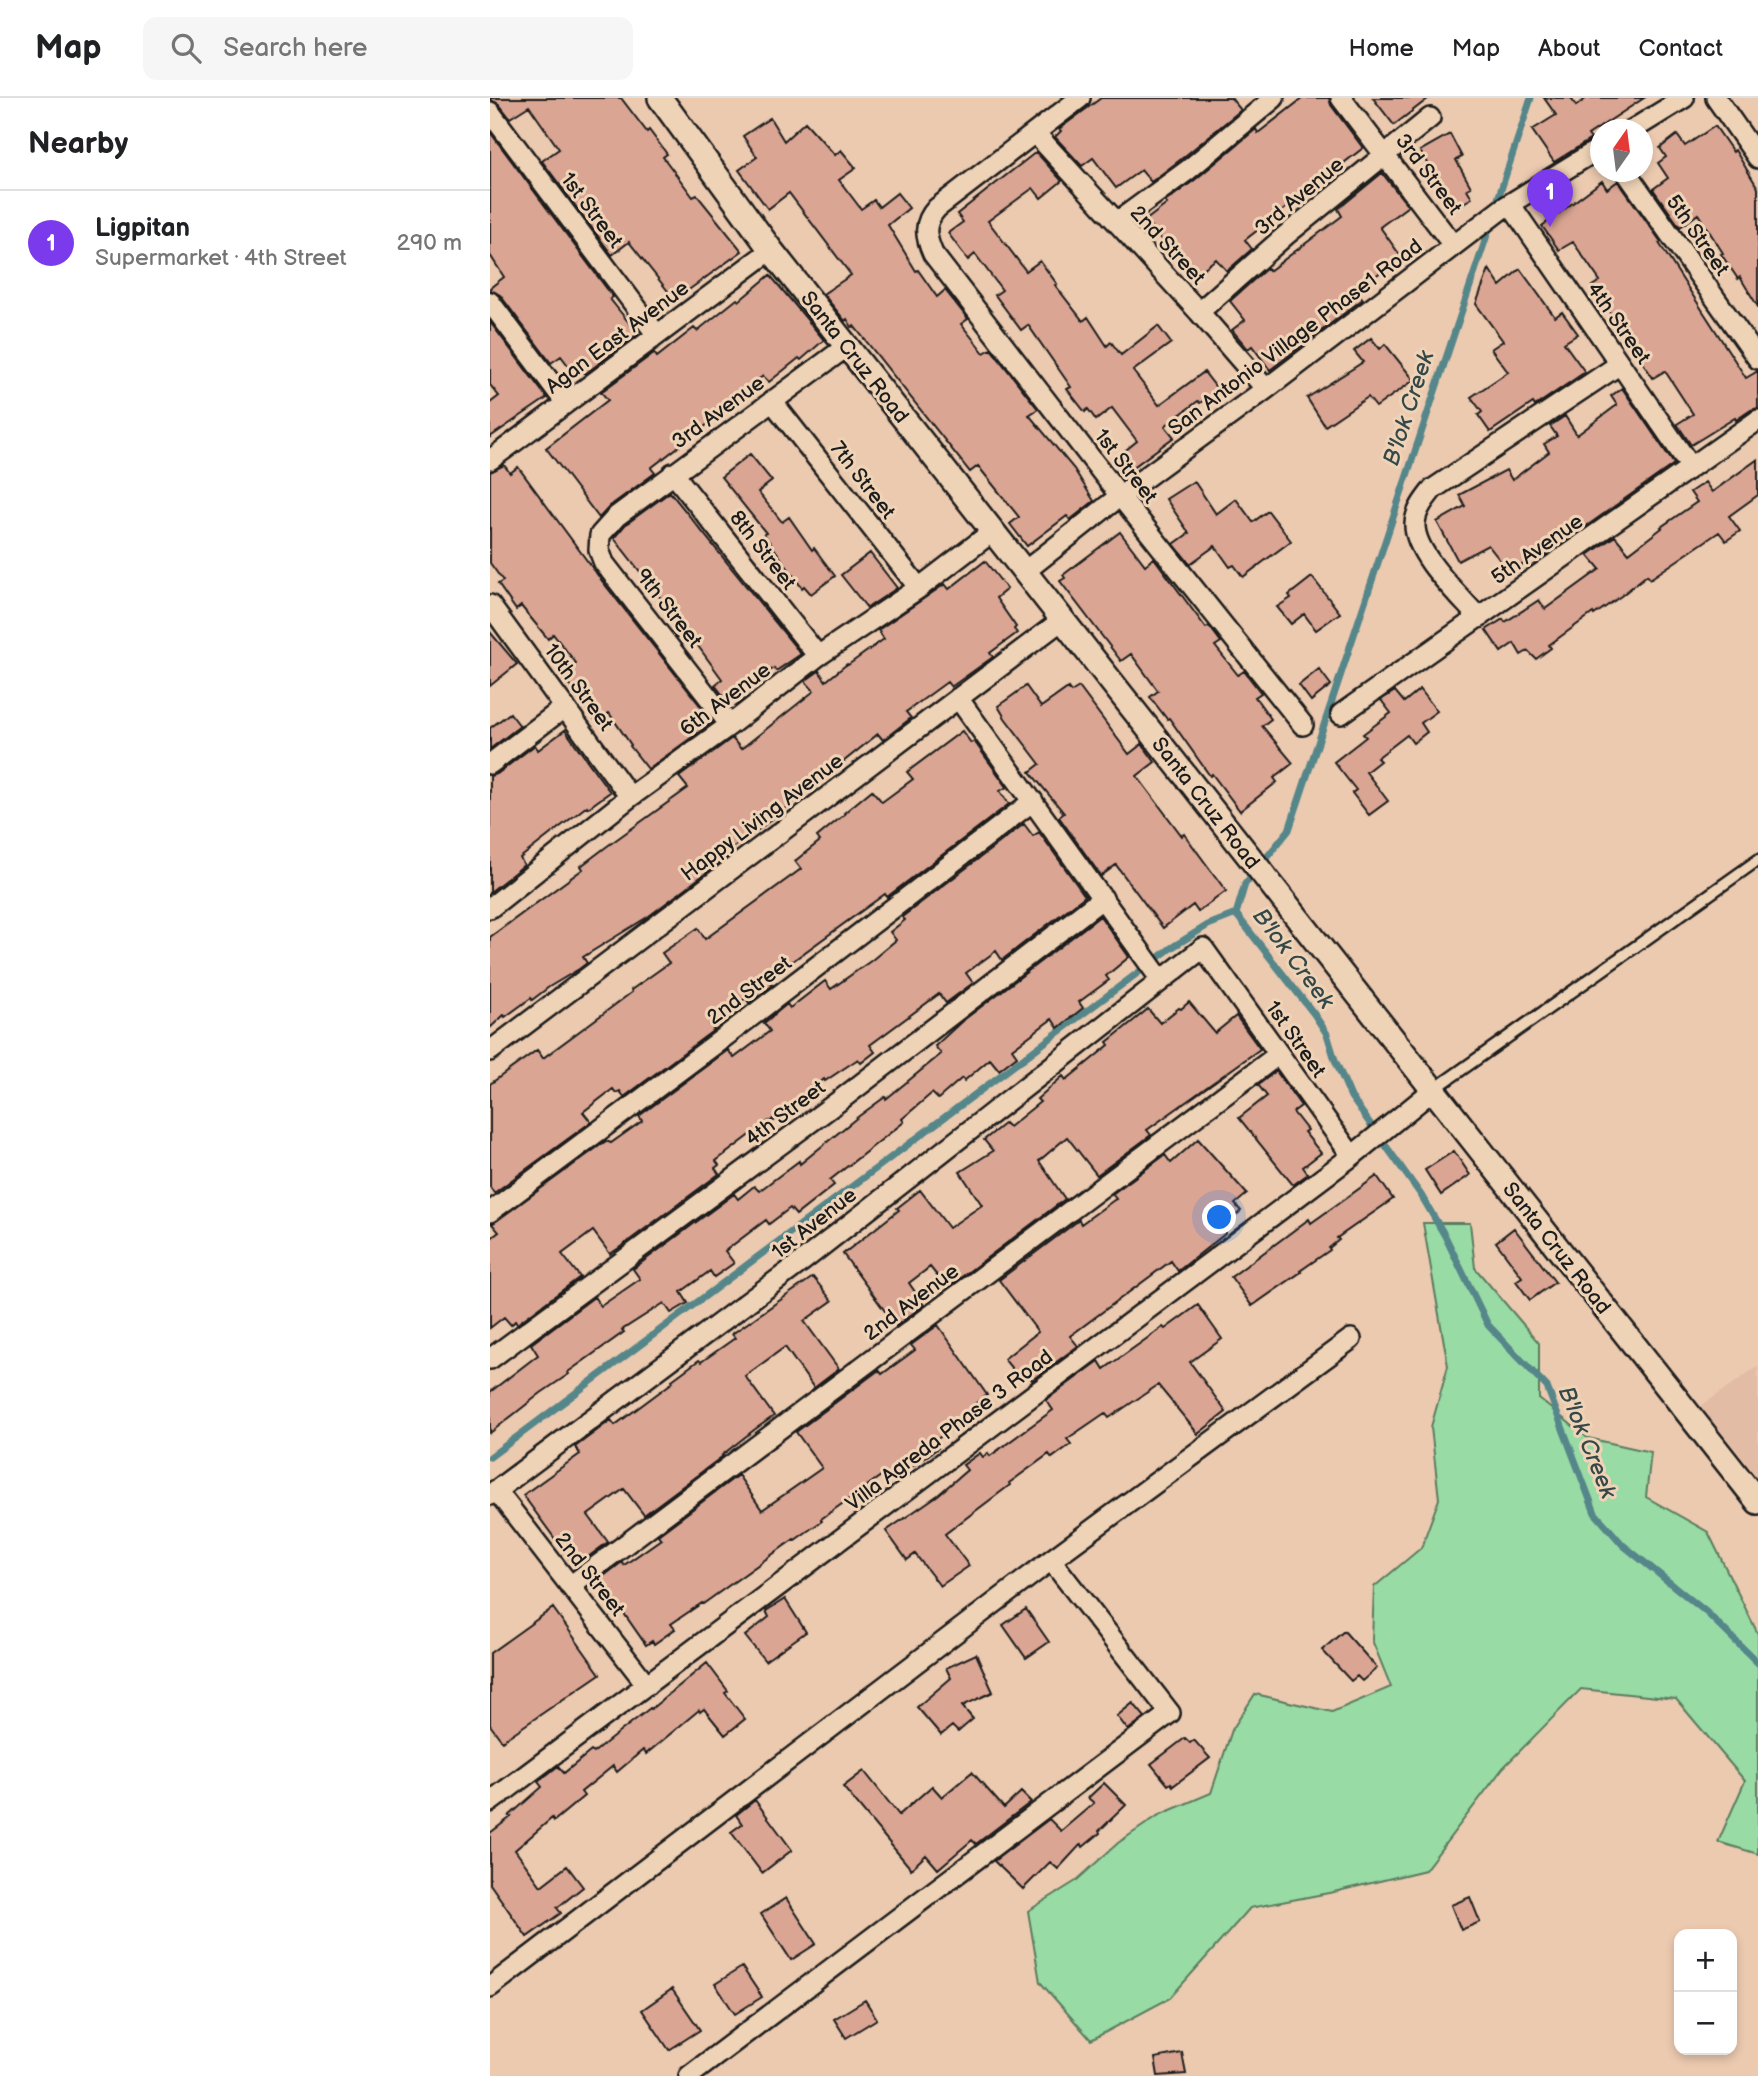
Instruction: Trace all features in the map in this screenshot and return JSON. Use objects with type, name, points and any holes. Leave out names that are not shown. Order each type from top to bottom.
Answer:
[{"type":"street","name":"Santa Cruz Road","points":[[660,98],[846,347],[1758,1502]]},
{"type":"street","points":[[1035,133],[1080,98]]},
{"type":"street","points":[[1117,222],[1188,170],[1274,98]]},
{"type":"street","name":"3rd Street","points":[[1341,98],[1460,240]]},
{"type":"street","points":[[1650,119],[1684,98]]},
{"type":"street","points":[[1716,98],[1758,158]]},
{"type":"street","name":"1st Street","points":[[490,112],[657,335]]},
{"type":"street","name":"3rd Avenue","points":[[1199,312],[1286,235],[1430,118]]},
{"type":"street","name":"2nd Street","points":[[1035,133],[1266,389]]},
{"type":"street","name":"1st Street","points":[[1035,133],[930,216],[926,228],[933,254],[1120,496],[1303,725]]},
{"type":"street","name":"San Antonio Village Phase1 Road","points":[[1024,572],[1120,496],[1266,389],[1506,206],[1590,155]]},
{"type":"street","name":"5th Street","points":[[1633,182],[1758,359]]},
{"type":"street","name":"4th Street","points":[[1506,206],[1691,467]]},
{"type":"street","name":"Agan East Avenue","points":[[490,460],[771,250]]},
{"type":"street","points":[[490,302],[566,403]]},
{"type":"street","name":"3rd Avenue","points":[[617,516],[673,472],[846,347]]},
{"type":"street","points":[[1479,618],[1423,553],[1416,536],[1415,520],[1422,502],[1433,489],[1620,364]]},
{"type":"street","name":"7th Street","points":[[772,401],[919,587]]},
{"type":"street","name":"5th Avenue","points":[[1341,714],[1758,420]]},
{"type":"street","name":"8th Street","points":[[673,472],[818,656]]},
{"type":"street","name":"9th Street","points":[[617,516],[600,535],[599,550],[604,563],[730,725]]},
{"type":"street","name":"6th Avenue","points":[[490,908],[631,797],[730,725],[818,656],[919,587],[992,532]]},
{"type":"street","name":"10th Street","points":[[492,611],[631,797]]},
{"type":"street","name":"Happy Living Avenue","points":[[490,1051],[1062,620]]},
{"type":"street","points":[[958,698],[1157,974]]},
{"type":"street","points":[[490,764],[565,707]]},
{"type":"street","name":"2nd Street","points":[[490,1212],[1033,801]]},
{"type":"street","name":"4th Street","points":[[490,1359],[839,1101],[1103,898]]},
{"type":"street","name":"1st Street","points":[[1203,948],[1352,1156]]},
{"type":"street","name":"1st Avenue","points":[[493,1493],[804,1260],[1157,974],[1203,948]]},
{"type":"street","name":"2nd Avenue","points":[[570,1586],[1279,1054]]},
{"type":"street","name":"Villa Agreda Phase 3 Road","points":[[490,1802],[1352,1156],[1432,1091]]},
{"type":"street","points":[[490,1987],[1051,1560],[1351,1339]]},
{"type":"street","name":"2nd Street","points":[[493,1493],[647,1685]]},
{"type":"street","points":[[689,2076],[1170,1713],[1051,1560]]},
{"type":"lane","points":[[1432,1091],[1758,860]]},
{"type":"shaded area","points":[[1758,1366],[1758,1478],[1701,1406]]},
{"type":"green space","points":[[1423,1223],[1470,1223],[1475,1268],[1539,1343],[1539,1399],[1588,1438],[1651,1452],[1646,1497],[1708,1532],[1758,1634],[1758,1854],[1718,1842],[1745,1781],[1676,1699],[1581,1689],[1503,1768],[1425,1870],[1334,1892],[1250,1908],[1170,1998],[1091,2040],[1040,1982],[1028,1911],[1076,1881],[1118,1843],[1159,1815],[1211,1793],[1232,1730],[1255,1694],[1332,1712],[1391,1687],[1372,1640],[1374,1587],[1421,1548],[1439,1499],[1431,1427],[1448,1366]]},
{"type":"building","points":[[490,98],[621,98],[667,154],[663,157],[693,197],[697,195],[742,251],[675,300],[629,242],[612,255],[542,161],[559,149],[529,106],[510,118],[499,104]]},
{"type":"building","points":[[1101,98],[1231,98],[1241,110],[1151,182],[1141,170],[1116,188],[1093,158],[1082,166],[1055,137],[1061,131],[1059,129]]},
{"type":"building","points":[[1303,98],[1329,98],[1331,105],[1363,148],[1245,240],[1252,249],[1227,271],[1216,259],[1191,278],[1146,220],[1256,129],[1258,133]]},
{"type":"building","points":[[1373,98],[1429,98],[1394,125]]},
{"type":"building","points":[[1544,98],[1571,98],[1576,106],[1587,98],[1644,98],[1612,119],[1590,119],[1590,140],[1554,162],[1532,130],[1556,115]]},
{"type":"building","points":[[770,118],[784,141],[805,122],[835,155],[841,150],[856,168],[839,180],[861,209],[874,200],[879,207],[897,193],[909,208],[888,225],[916,271],[918,270],[937,297],[945,290],[968,319],[961,324],[984,353],[991,349],[1038,409],[1029,415],[1074,469],[1094,501],[1070,520],[1067,516],[1027,546],[1010,524],[1019,517],[978,466],[970,472],[854,326],[852,327],[847,319],[845,321],[823,294],[851,275],[789,193],[768,209],[739,170],[757,157],[743,136]]},
{"type":"building","points":[[1715,126],[1733,152],[1735,150],[1758,188],[1758,307],[1740,277],[1738,279],[1721,254],[1723,253],[1698,214],[1680,227],[1653,189],[1668,178],[1658,163],[1666,157],[1660,148],[1677,135],[1685,146]]},
{"type":"building","points":[[490,132],[638,334],[585,374],[581,368],[574,373],[561,356],[551,363],[500,295],[490,290],[504,277],[490,255]]},
{"type":"building","points":[[1450,134],[1462,157],[1456,160],[1471,187],[1467,189],[1472,198],[1453,209],[1420,151]]},
{"type":"building","points":[[1036,152],[1062,181],[1041,198],[1033,188],[988,221],[1026,271],[1040,261],[1083,321],[1088,317],[1107,346],[1111,342],[1121,355],[1158,326],[1171,343],[1133,371],[1159,405],[1204,372],[1218,390],[1200,403],[1198,401],[1165,426],[1174,437],[1132,468],[1121,454],[1137,441],[1112,408],[1096,420],[1088,409],[1085,412],[1067,389],[1071,387],[1028,325],[1021,330],[995,295],[1002,290],[975,254],[968,260],[948,233],[963,222],[957,214]]},
{"type":"building","points":[[1382,173],[1408,206],[1380,227],[1402,258],[1375,276],[1376,278],[1358,293],[1363,299],[1270,370],[1252,346],[1248,349],[1232,330],[1245,320],[1230,301],[1267,268],[1269,271],[1342,216],[1338,209]]},
{"type":"building","points":[[1601,182],[1607,189],[1619,182],[1661,242],[1659,243],[1746,378],[1758,371],[1758,408],[1736,420],[1735,418],[1691,445],[1677,424],[1693,414],[1665,371],[1653,378],[1592,286],[1600,281],[1573,242],[1559,250],[1542,226]]},
{"type":"building","points":[[1489,269],[1500,286],[1520,269],[1555,317],[1562,312],[1578,334],[1564,343],[1585,372],[1490,432],[1478,415],[1482,412],[1471,397],[1508,372],[1491,349],[1503,341],[1476,304]]},
{"type":"building","points":[[770,275],[824,340],[769,382],[763,376],[710,416],[713,420],[651,468],[655,473],[610,506],[599,518],[546,448],[608,400],[601,392],[654,353],[657,357],[694,328],[697,331]]},
{"type":"building","points":[[490,322],[547,398],[490,437],[490,403],[499,396],[490,385]]},
{"type":"building","points":[[1371,338],[1380,349],[1385,344],[1414,380],[1376,407],[1368,397],[1325,426],[1307,398],[1363,362],[1354,351]]},
{"type":"building","points":[[1622,388],[1674,464],[1543,557],[1540,552],[1515,570],[1508,560],[1503,564],[1488,545],[1458,561],[1437,522],[1465,506],[1459,495],[1506,470],[1512,480],[1549,452],[1544,444],[1557,436],[1550,426],[1565,416],[1577,435],[1617,405],[1611,396]]},
{"type":"building","points":[[750,454],[772,481],[758,492],[782,522],[789,517],[812,550],[814,548],[835,576],[811,594],[804,586],[802,588],[764,534],[766,533],[721,477]]},
{"type":"building","points":[[1758,459],[1758,495],[1729,516],[1740,531],[1726,541],[1719,532],[1650,579],[1647,575],[1549,645],[1551,648],[1536,659],[1528,651],[1521,655],[1514,643],[1501,652],[1486,630],[1503,619],[1505,622],[1539,600],[1545,609],[1600,569],[1588,555],[1615,536],[1629,553],[1697,502],[1690,492],[1705,482],[1712,492]]},
{"type":"building","points":[[504,465],[510,473],[518,467],[602,581],[713,722],[648,769],[609,713],[597,722],[561,674],[576,663],[553,634],[548,639],[521,606],[516,610],[498,584],[503,581],[490,563],[490,472]]},
{"type":"building","points":[[1194,481],[1216,514],[1236,499],[1253,522],[1268,511],[1291,541],[1243,577],[1234,565],[1230,567],[1215,546],[1190,564],[1174,544],[1189,533],[1166,499]]},
{"type":"building","points":[[670,492],[801,654],[776,671],[774,668],[728,702],[715,685],[722,679],[614,538],[625,525]]},
{"type":"building","points":[[1120,532],[1145,565],[1154,558],[1206,628],[1209,626],[1221,642],[1215,646],[1238,675],[1244,671],[1261,693],[1255,697],[1271,719],[1262,726],[1293,763],[1274,778],[1277,782],[1240,811],[1150,697],[1158,691],[1131,654],[1121,661],[1060,581],[1065,578],[1063,575]]},
{"type":"building","points":[[870,553],[897,588],[867,608],[841,575]]},
{"type":"building","points":[[985,561],[1007,589],[996,598],[1016,627],[1014,629],[1017,633],[990,653],[993,657],[951,687],[947,682],[906,712],[911,718],[883,740],[878,734],[732,848],[734,852],[649,916],[583,957],[587,963],[579,969],[505,1017],[504,1015],[490,1028],[490,937],[583,869],[581,866],[606,847],[688,788],[679,777],[732,738],[741,749],[814,691],[805,681],[819,671],[826,681],[884,639],[878,630],[945,584],[949,589]]},
{"type":"building","points":[[1312,577],[1340,613],[1316,630],[1304,614],[1291,624],[1277,607],[1291,598],[1289,595]]},
{"type":"building","points":[[490,632],[517,664],[490,686]]},
{"type":"building","points":[[1319,669],[1331,685],[1311,701],[1299,685]]},
{"type":"building","points":[[1026,686],[1041,707],[1068,688],[1071,692],[1079,687],[1129,754],[1142,744],[1155,762],[1137,776],[1226,891],[1198,912],[1193,905],[1163,928],[1116,865],[1101,876],[1059,817],[1064,813],[1030,772],[1040,764],[998,706]]},
{"type":"building","points":[[1420,689],[1437,711],[1421,723],[1427,732],[1413,743],[1407,735],[1377,758],[1380,761],[1366,772],[1388,801],[1369,815],[1352,793],[1356,790],[1334,762],[1366,737],[1363,734],[1391,713],[1381,700],[1395,691],[1404,702]]},
{"type":"building","points":[[510,713],[520,726],[490,749],[490,728]]},
{"type":"building","points":[[565,730],[610,792],[588,808],[587,806],[520,858],[524,865],[490,892],[490,776],[497,774],[535,745],[538,750]]},
{"type":"building","points":[[962,731],[971,743],[974,741],[1007,787],[1000,791],[1009,804],[887,897],[885,894],[768,979],[773,985],[749,1003],[746,998],[710,1025],[714,1030],[624,1097],[620,1091],[616,1093],[613,1089],[583,1112],[591,1122],[494,1193],[490,1187],[490,1084],[537,1050],[543,1058],[632,992],[631,990],[669,963],[662,953],[698,928],[705,939],[801,869],[795,861],[820,841],[817,837],[844,813],[872,790],[882,802],[913,779],[907,772]]},
{"type":"building","points":[[1024,824],[1033,836],[1039,832],[1085,896],[1002,960],[996,951],[966,973],[973,983],[946,1003],[939,994],[870,1045],[875,1052],[861,1063],[858,1059],[825,1081],[824,1079],[774,1121],[769,1121],[716,1161],[719,1165],[715,1168],[719,1174],[619,1248],[610,1254],[593,1231],[562,1254],[580,1277],[517,1324],[515,1321],[511,1325],[504,1317],[490,1328],[490,1239],[499,1232],[492,1224],[606,1141],[611,1143],[642,1121],[639,1116],[728,1050],[734,1058],[770,1031],[764,1023],[787,1004],[790,1008],[825,981],[831,989],[872,960],[896,940],[890,932],[905,920],[902,917]]},
{"type":"building","points":[[1100,916],[1129,957],[1106,976],[1109,980],[1079,1002],[1083,1008],[1058,1028],[1052,1019],[1012,1049],[1017,1056],[999,1070],[990,1059],[938,1099],[932,1093],[902,1119],[904,1122],[830,1180],[834,1185],[796,1215],[790,1208],[769,1224],[766,1220],[725,1251],[734,1263],[714,1277],[710,1271],[681,1292],[688,1303],[671,1313],[664,1303],[622,1330],[624,1332],[490,1433],[490,1392],[538,1355],[531,1344],[594,1297],[601,1306],[640,1279],[633,1269],[734,1194],[738,1199],[754,1186],[759,1191],[799,1161],[800,1164],[941,1054],[935,1046],[961,1022]]},
{"type":"building","points":[[1189,1002],[1215,1033],[1236,1016],[1260,1049],[1147,1130],[1151,1135],[1097,1175],[1067,1137],[1039,1161],[1065,1199],[947,1288],[930,1267],[909,1283],[924,1305],[896,1326],[843,1254],[920,1190],[949,1228],[982,1205],[960,1172],[993,1151],[984,1140],[1005,1123],[1009,1127],[1040,1102],[1037,1099],[1063,1076],[1066,1080],[1148,1009],[1160,1023]]},
{"type":"building","points":[[1276,1071],[1301,1106],[1293,1112],[1307,1130],[1304,1132],[1321,1153],[1303,1167],[1308,1174],[1293,1185],[1239,1118],[1267,1096],[1258,1085]]},
{"type":"building","points":[[1198,1139],[1247,1194],[1235,1204],[1241,1211],[1222,1228],[1226,1233],[1178,1271],[1171,1261],[1070,1336],[1078,1346],[1032,1380],[1028,1374],[1021,1380],[1004,1359],[1038,1332],[999,1280],[1079,1220],[1081,1224],[1116,1199],[1112,1194],[1165,1155],[1171,1163]]},
{"type":"building","points":[[1454,1151],[1470,1175],[1441,1195],[1425,1170]]},
{"type":"building","points":[[1377,1176],[1393,1199],[1337,1238],[1339,1240],[1330,1250],[1252,1306],[1231,1277],[1309,1219],[1311,1223]]},
{"type":"building","points":[[1514,1228],[1555,1282],[1530,1300],[1516,1281],[1522,1277],[1496,1242]]},
{"type":"building","points":[[813,1277],[832,1301],[804,1321],[839,1369],[814,1388],[785,1347],[745,1376],[774,1416],[644,1515],[624,1489],[588,1515],[608,1542],[584,1560],[580,1555],[571,1561],[523,1495],[580,1454],[575,1447],[611,1420],[615,1425],[699,1360],[701,1362],[735,1338],[732,1334]]},
{"type":"building","points":[[1198,1305],[1222,1339],[1190,1362],[1226,1412],[1198,1434],[1158,1385],[1109,1418],[1105,1413],[1067,1439],[1071,1444],[1052,1458],[1049,1454],[945,1534],[969,1566],[940,1586],[915,1554],[907,1560],[886,1531],[938,1495],[967,1470],[963,1465],[980,1453],[983,1457],[988,1453],[990,1456],[1053,1410],[1046,1400],[1099,1361],[1104,1369]]},
{"type":"building","points":[[938,1325],[987,1395],[972,1406],[976,1412],[933,1442],[938,1448],[909,1469],[906,1466],[888,1479],[885,1473],[821,1519],[822,1521],[671,1624],[675,1629],[654,1644],[652,1641],[646,1645],[600,1579],[622,1562],[624,1565],[661,1539],[658,1535],[738,1475],[762,1510],[822,1468],[796,1432],[879,1370],[882,1374],[915,1350],[911,1345]]},
{"type":"building","points":[[785,1599],[806,1632],[765,1661],[745,1636],[769,1617],[766,1611]]},
{"type":"building","points":[[553,1608],[600,1674],[502,1741],[490,1725],[490,1653]]},
{"type":"building","points":[[1026,1609],[1049,1642],[1026,1658],[1003,1625]]},
{"type":"building","points":[[1344,1631],[1377,1668],[1362,1681],[1357,1676],[1351,1681],[1322,1650]]},
{"type":"building","points":[[976,1654],[993,1692],[962,1706],[973,1719],[958,1732],[952,1726],[941,1735],[917,1707],[951,1678],[946,1668]]},
{"type":"building","points":[[707,1663],[745,1719],[725,1735],[704,1709],[700,1712],[699,1710],[646,1754],[643,1750],[617,1772],[613,1766],[581,1792],[584,1796],[554,1821],[552,1818],[515,1850],[541,1886],[567,1866],[583,1887],[557,1908],[561,1913],[527,1937],[490,1884],[490,1833],[542,1787],[538,1782],[558,1766],[564,1773],[591,1751],[593,1753]]},
{"type":"building","points":[[1133,1703],[1145,1717],[1128,1730],[1117,1716]]},
{"type":"building","points":[[1185,1738],[1190,1743],[1194,1740],[1210,1758],[1173,1786],[1171,1783],[1168,1785],[1151,1764]]},
{"type":"building","points":[[864,1771],[899,1815],[932,1786],[942,1797],[972,1772],[1004,1808],[1021,1792],[1031,1802],[976,1844],[972,1840],[938,1869],[926,1855],[911,1869],[843,1787]]},
{"type":"building","points":[[1104,1783],[1126,1805],[1100,1833],[1083,1847],[1081,1844],[1058,1869],[1050,1862],[1023,1889],[994,1861],[1049,1819],[1061,1831],[1094,1803],[1088,1798]]},
{"type":"building","points":[[755,1800],[792,1850],[762,1873],[731,1832],[742,1824],[736,1815]]},
{"type":"building","points":[[1470,1897],[1480,1922],[1461,1930],[1451,1905]]},
{"type":"building","points":[[786,1898],[816,1944],[791,1960],[761,1914]]},
{"type":"building","points":[[742,1967],[762,1997],[735,2014],[715,1984]]},
{"type":"building","points":[[672,1989],[700,2030],[669,2050],[642,2010]]},
{"type":"building","points":[[865,2000],[877,2019],[846,2038],[834,2019]]},
{"type":"building","points":[[1182,2053],[1186,2074],[1158,2076],[1155,2058]]},
{"type":"waterway","name":"B'lok Creek","points":[[1495,208],[1531,98]]},
{"type":"waterway","name":"B'lok Creek","points":[[1236,914],[1245,884],[1289,830],[1491,223]]},
{"type":"waterway","name":"B'lok Creek","points":[[1236,914],[1327,1034],[1351,1097],[1421,1195],[1445,1236],[1488,1325],[1547,1387],[1595,1513],[1623,1545],[1706,1612],[1758,1663]]},
{"type":"waterway","points":[[490,1457],[1171,948],[1208,925],[1236,914]]},
{"type":"place","name":"Ligpitan","points":[[1550,227]]}]
